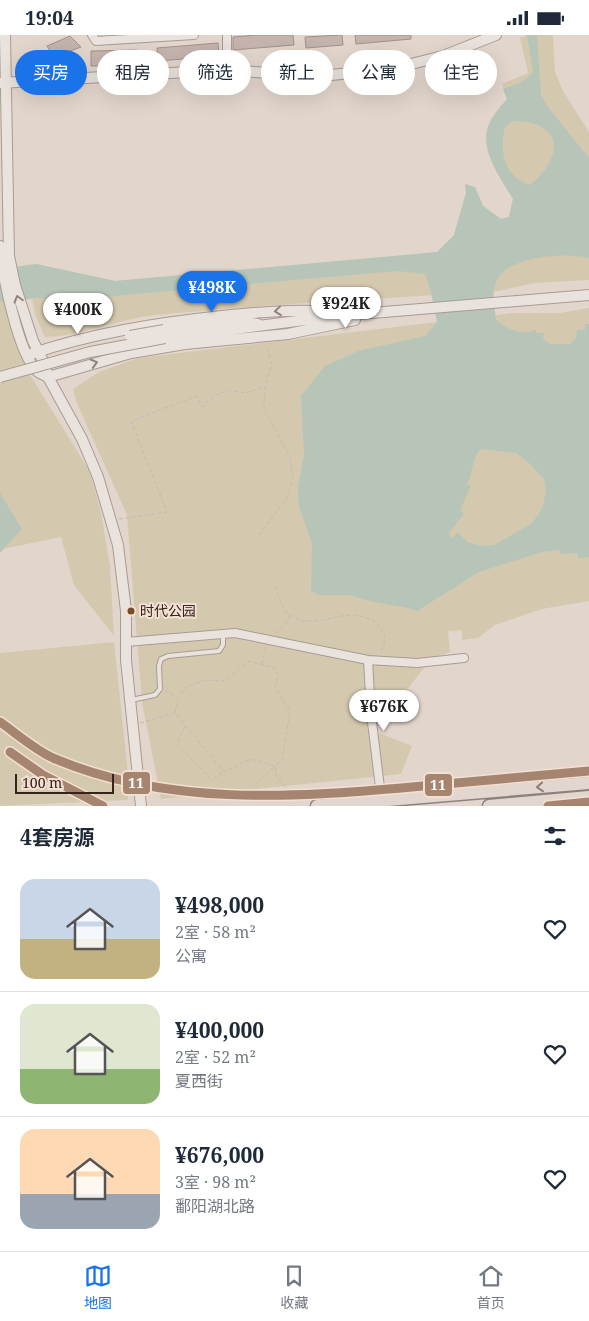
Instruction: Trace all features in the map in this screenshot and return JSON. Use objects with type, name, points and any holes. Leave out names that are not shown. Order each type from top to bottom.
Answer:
[{"type":"main road","points":[[317,806],[382,803],[589,783]]},
{"type":"main road","points":[[489,806],[562,803],[589,797]]},
{"type":"street","points":[[5,35],[3,82],[9,256],[37,371],[48,377],[82,439],[98,477],[118,545],[125,601],[130,700],[141,806]]},
{"type":"street","points":[[92,35],[96,41],[194,35]]},
{"type":"street","points":[[228,35],[228,50]]},
{"type":"street","points":[[251,72],[321,76],[392,69],[443,57],[496,35]]},
{"type":"street","points":[[3,82],[179,73]]},
{"type":"street","points":[[0,246],[1,265],[9,303],[33,353]]},
{"type":"street","points":[[0,370],[87,346],[165,334],[247,329],[258,325],[589,295]]},
{"type":"street","points":[[33,353],[81,339],[164,322],[296,309],[379,315]]},
{"type":"street","points":[[48,377],[131,353],[185,344],[308,331],[379,315]]},
{"type":"street","points":[[0,377],[165,334]]},
{"type":"street","points":[[126,642],[235,633],[376,661],[416,663],[464,658]]},
{"type":"street","points":[[368,660],[371,714],[382,803]]},
{"type":"lane","points":[[130,700],[155,695],[160,689],[158,666],[161,659],[168,656],[219,651],[223,645],[223,634]]},
{"type":"path","points":[[259,535],[287,498],[293,479],[290,457],[264,409],[266,387],[272,364],[263,337]]},
{"type":"path","points":[[110,520],[167,513],[131,421],[198,396],[202,407],[215,395],[228,391],[246,393],[266,387]]},
{"type":"path","points":[[276,586],[279,601],[290,615],[309,621],[342,614],[371,619],[381,628],[385,636],[385,644],[376,661]]},
{"type":"path","points":[[262,664],[268,639],[285,625],[290,615]]},
{"type":"path","points":[[175,713],[178,698],[185,688],[194,683],[221,681],[249,661],[274,668],[277,671],[275,687],[290,711],[282,760],[252,788]]},
{"type":"path","points":[[160,689],[178,698]]},
{"type":"path","points":[[175,713],[222,770],[226,771],[251,759],[275,767]]},
{"type":"path","points":[[132,725],[175,713]]},
{"type":"path","points":[[185,725],[178,744],[211,779],[220,775],[222,770]]},
{"type":"path","points":[[275,767],[276,775],[286,788]]},
{"type":"shaded area","points":[[527,35],[553,35],[555,72],[563,91],[589,132],[589,280],[535,283],[498,291],[156,315],[73,334],[45,337],[36,317],[24,265],[36,264],[115,281],[437,253],[454,235],[466,193],[475,187],[483,206],[501,219],[509,217],[513,199],[492,162],[486,142],[490,122],[507,99],[502,84],[528,73],[520,38]]},
{"type":"shaded area","points":[[527,35],[537,35],[541,95],[548,107],[589,158],[589,258],[566,255],[552,256],[524,261],[512,266],[502,273],[496,282],[494,306],[496,320],[501,324],[515,331],[536,330],[536,333],[544,333],[543,338],[550,344],[570,344],[576,338],[577,330],[585,330],[585,324],[589,324],[589,557],[578,558],[577,553],[561,554],[559,550],[542,552],[479,572],[417,611],[349,595],[319,595],[311,591],[312,543],[299,507],[298,487],[304,456],[301,396],[325,366],[358,351],[425,336],[437,322],[425,274],[398,271],[67,300],[38,298],[0,302],[0,269],[36,264],[115,281],[437,252],[454,235],[466,193],[465,184],[475,187],[483,206],[501,219],[509,217],[513,199],[488,152],[487,132],[490,122],[507,99],[503,89],[522,82],[533,72]],"holes":[[[513,121],[539,125],[553,138],[554,150],[550,162],[543,173],[530,185],[514,176],[503,154],[505,127]],[[480,449],[516,453],[528,462],[544,479],[546,491],[542,509],[532,523],[494,545],[482,546],[467,542],[458,532],[453,538],[448,534],[464,514],[460,510],[471,486],[467,484],[475,457]]]},
{"type":"shaded area","points":[[0,286],[29,373],[90,472],[101,513],[110,566],[114,636],[74,585],[61,537],[3,549],[0,553]]},
{"type":"shaded area","points":[[589,308],[589,601],[542,609],[495,625],[478,638],[462,640],[462,630],[448,631],[450,652],[432,658],[374,731],[412,746],[401,774],[161,799],[142,702],[127,515],[76,401],[73,389],[99,372],[138,358],[513,313],[560,313]]},
{"type":"shaded area","points":[[0,493],[22,529],[0,553]]},
{"type":"shaded area","points":[[114,642],[130,792],[127,800],[0,806],[0,653]]},
{"type":"building","points":[[293,35],[294,45],[233,50],[233,37]]},
{"type":"building","points":[[342,35],[343,45],[306,48],[305,37]]},
{"type":"building","points":[[355,35],[411,35],[411,39],[356,44]]},
{"type":"building","points":[[70,36],[81,47],[73,50],[50,50],[47,46]]},
{"type":"building","points":[[218,43],[219,50],[179,50],[179,59],[169,60],[169,50],[157,50],[157,48]]},
{"type":"building","points":[[91,51],[97,51],[97,66],[91,66]]},
{"type":"transit line","name":"11","points":[[0,722],[32,746],[53,758],[96,773],[140,784],[230,795],[321,794],[367,791],[589,771]]},
{"type":"transit line","name":"11","points":[[10,752],[43,775],[103,806]]},
{"type":"transit line","name":"11","points":[[548,806],[589,802]]},
{"type":"place","name":"时代公园","points":[[131,611]]}]
